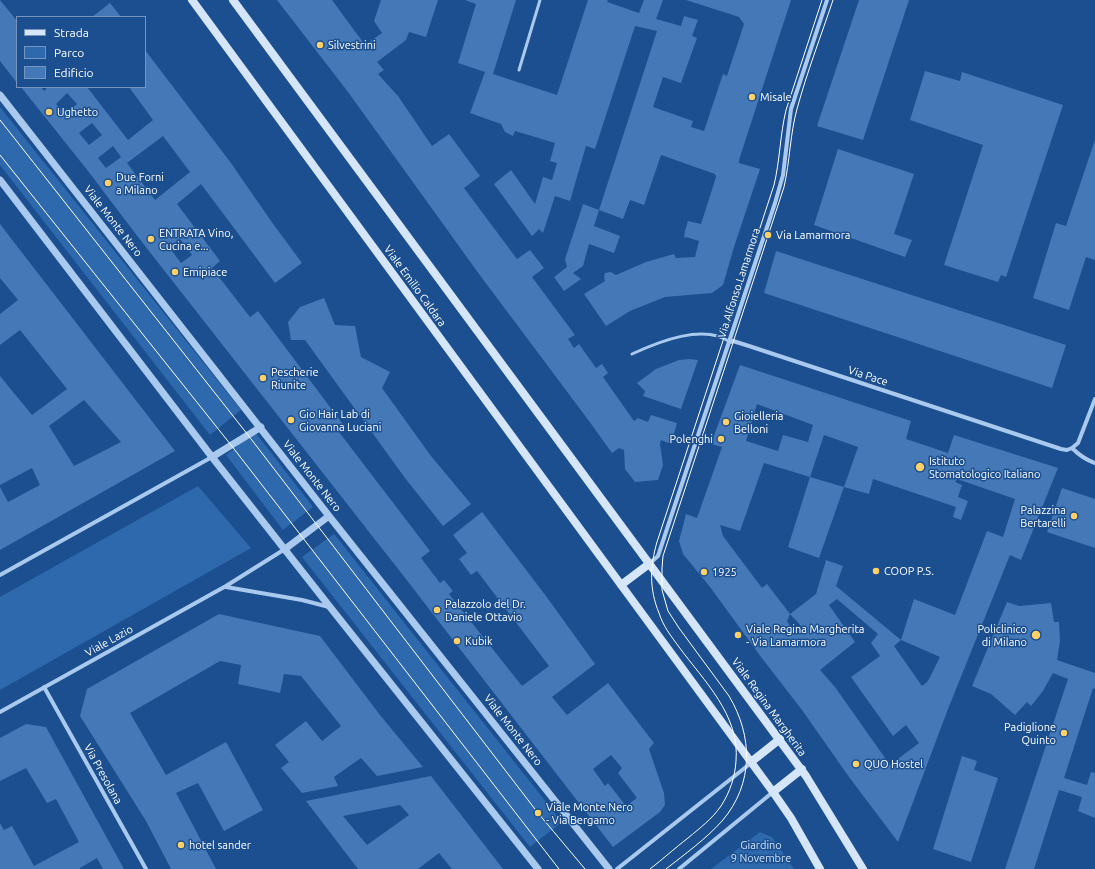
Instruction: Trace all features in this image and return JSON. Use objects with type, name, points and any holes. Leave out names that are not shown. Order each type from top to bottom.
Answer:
[{"type":"main road","name":"Viale Emilio Caldara","points":[[192,0],[621,584]]},
{"type":"main road","points":[[233,0],[649,564],[621,584],[773,792],[791,818],[820,869]]},
{"type":"main road","name":"Viale Regina Margherita","points":[[649,564],[802,769],[820,796],[863,869]]},
{"type":"main road","points":[[751,762],[780,739]]},
{"type":"main road","points":[[773,792],[802,769]]},
{"type":"street","name":"Via Alfonso Lamarmora","points":[[649,564],[658,556],[777,196],[783,175],[791,109],[827,0]]},
{"type":"street","name":"Viale Monte Nero","points":[[0,95],[329,516],[609,869]]},
{"type":"street","points":[[0,180],[212,457],[538,869]]},
{"type":"street","name":"Via Pace","points":[[730,342],[733,341],[749,346],[1061,449],[1067,450],[1072,448]]},
{"type":"street","points":[[1095,399],[1078,443],[1072,448],[1088,461],[1095,463]]},
{"type":"street","points":[[0,575],[212,457],[260,427]]},
{"type":"street","points":[[285,549],[329,516]]},
{"type":"street","name":"Viale Lazio","points":[[0,712],[226,586],[285,549]]},
{"type":"street","points":[[226,586],[302,600],[330,608]]},
{"type":"street","name":"Via Presolana","points":[[44,688],[146,869]]},
{"type":"street","points":[[617,869],[751,762]]},
{"type":"street","points":[[679,869],[773,792]]},
{"type":"lane","points":[[519,70],[540,0]]},
{"type":"lane","name":"Via Pace","points":[[632,354],[674,338],[696,334],[714,335],[724,338],[730,342]]},
{"type":"green space","points":[[0,107],[241,410],[210,435],[0,165]]},
{"type":"green space","points":[[255,432],[313,507],[283,530],[226,455]]},
{"type":"green space","points":[[198,486],[251,548],[0,690],[0,597]]},
{"type":"green space","points":[[334,534],[562,822],[530,847],[302,557]]},
{"type":"green space","name":"Giardino 9 Novembre","points":[[760,832],[772,837],[794,869],[711,869]]},
{"type":"building","points":[[0,0],[16,20],[16,82],[0,61]]},
{"type":"building","points":[[277,0],[332,0],[365,45],[382,33],[374,21],[381,0],[438,0],[426,37],[409,32],[406,40],[377,62],[384,70],[378,74],[398,96],[432,146],[449,134],[480,176],[464,188],[517,259],[530,250],[544,268],[532,277],[575,335],[568,339],[574,348],[579,344],[596,368],[602,364],[608,373],[603,377],[634,421],[638,418],[648,422],[651,415],[677,423],[671,444],[661,440],[660,444],[663,465],[658,480],[635,482],[625,469],[624,450],[619,448],[612,453],[479,274],[348,92]]},
{"type":"building","points":[[465,0],[516,0],[493,74],[557,95],[588,0],[608,0],[607,2],[639,13],[644,0],[663,0],[656,19],[681,26],[684,16],[698,20],[692,36],[697,38],[681,83],[663,77],[653,107],[693,121],[691,127],[704,131],[723,74],[727,76],[744,24],[739,17],[686,0],[791,0],[739,160],[739,163],[760,169],[723,285],[712,293],[665,297],[630,311],[606,326],[584,294],[605,281],[605,273],[611,272],[616,275],[646,262],[674,254],[676,258],[695,257],[699,241],[686,237],[684,238],[685,231],[688,221],[701,224],[716,177],[715,174],[661,155],[644,205],[630,200],[623,219],[599,210],[657,31],[635,26],[595,149],[586,146],[570,201],[555,196],[543,233],[539,229],[532,236],[494,184],[511,170],[535,204],[543,177],[552,180],[557,163],[550,161],[555,143],[515,131],[513,136],[505,132],[501,124],[470,113],[485,72],[458,63],[476,4]]},
{"type":"building","points":[[859,0],[909,0],[863,140],[817,126]]},
{"type":"building","points":[[110,3],[120,16],[93,16]]},
{"type":"building","points":[[146,51],[231,163],[302,263],[275,283],[201,184],[177,204],[220,261],[212,268],[250,317],[258,311],[345,427],[339,432],[430,551],[421,558],[440,583],[444,580],[453,591],[449,594],[522,686],[549,666],[477,571],[471,575],[459,559],[467,553],[453,535],[482,512],[546,596],[595,664],[552,697],[567,715],[608,683],[654,743],[649,749],[664,793],[665,805],[660,812],[613,847],[402,574],[22,88],[42,88],[44,91],[47,88],[88,88],[128,140],[153,120],[130,88],[146,88]],"holes":[[[67,93],[77,104],[65,114],[56,104]],[[92,123],[102,135],[89,145],[79,133]],[[163,136],[190,172],[155,200],[127,163]],[[113,146],[121,157],[106,168],[98,158]],[[180,239],[192,255],[181,263],[169,247]],[[611,755],[622,768],[618,773],[637,798],[626,806],[608,783],[605,786],[593,769]]]},
{"type":"building","points":[[925,71],[960,81],[962,72],[1063,105],[1006,277],[1001,275],[998,282],[944,265],[983,145],[910,120]]},
{"type":"building","points":[[1095,140],[1095,260],[1086,257],[1069,310],[1033,298],[1056,223],[1066,226]]},
{"type":"building","points":[[838,149],[914,174],[894,234],[912,240],[905,257],[814,225]]},
{"type":"building","points":[[583,204],[599,210],[594,226],[620,236],[614,253],[589,244],[583,266],[573,273],[581,279],[564,291],[554,277],[567,267],[565,259]]},
{"type":"building","points":[[0,224],[175,451],[0,550],[0,487],[8,502],[40,485],[32,468],[0,485],[0,376],[32,415],[67,389],[20,330],[0,345],[0,314],[18,300],[0,278]],"holes":[[[84,400],[121,442],[74,466],[49,426]]]},
{"type":"building","points":[[776,251],[1066,345],[1052,388],[764,293]]},
{"type":"building","points":[[324,298],[335,325],[355,326],[361,357],[390,372],[382,388],[431,456],[471,504],[443,526],[405,478],[305,340],[291,340],[288,322],[300,307]]},
{"type":"building","points":[[679,360],[698,360],[681,409],[643,396],[645,391],[637,383],[656,369]]},
{"type":"building","points":[[740,365],[911,421],[906,439],[948,453],[954,435],[1058,468],[1021,560],[1010,555],[948,709],[898,842],[849,777],[802,710],[710,587],[683,554],[679,541],[686,514],[697,518],[722,447],[711,444]],"holes":[[[757,404],[813,425],[808,442],[783,435],[778,451],[746,441]],[[824,435],[858,447],[844,487],[869,494],[873,479],[956,507],[953,517],[961,520],[968,501],[958,497],[962,485],[955,482],[957,479],[1015,499],[1003,537],[987,531],[955,615],[914,599],[901,640],[836,586],[843,566],[826,560],[816,594],[790,614],[767,584],[762,588],[723,536],[720,525],[740,531],[764,463],[810,477]],[[837,599],[878,634],[871,643],[880,656],[851,677],[893,736],[906,725],[919,743],[890,765],[835,687],[820,670],[855,642],[829,605]],[[790,614],[801,626],[794,632],[787,621]],[[901,640],[940,657],[928,681],[922,686],[894,646]]]},
{"type":"building","points":[[810,477],[844,487],[819,558],[788,547]]},
{"type":"building","name":"Palazzina Bertarelli","points":[[1062,488],[1095,499],[1095,548],[1047,532]]},
{"type":"building","points":[[1007,602],[1019,606],[1051,603],[1054,622],[1059,622],[1060,641],[1057,660],[1095,673],[1095,689],[1093,688],[1064,778],[1087,785],[1091,772],[1095,773],[1095,818],[1078,811],[1082,797],[1059,790],[1034,869],[1005,869],[1068,679],[1053,673],[1043,691],[1031,706],[1027,702],[1015,715],[991,694],[972,686]]},
{"type":"building","points":[[219,614],[320,636],[380,715],[423,767],[377,776],[361,758],[334,777],[338,786],[302,793],[281,768],[289,762],[275,745],[306,721],[322,741],[341,726],[301,676],[284,674],[280,693],[238,684],[241,665],[220,661],[130,713],[166,775],[226,742],[263,810],[224,831],[198,783],[176,793],[216,869],[171,869],[146,821],[80,716],[87,689]]},
{"type":"building","points":[[26,724],[46,727],[124,869],[103,869],[97,858],[80,869],[0,869],[0,823],[4,830],[12,826],[34,866],[79,842],[56,799],[47,803],[26,768],[0,781],[0,738]]},
{"type":"building","points":[[962,756],[977,761],[974,770],[998,778],[971,862],[933,849]]},
{"type":"building","points":[[431,776],[503,869],[452,869],[439,853],[418,869],[358,869],[306,801]],"holes":[[[400,805],[409,815],[367,845],[343,816]]]},
{"type":"tram line","points":[[650,869],[714,815],[721,806],[732,784],[736,761],[736,744],[732,729],[726,714],[709,686],[673,639],[663,622],[653,595],[653,560],[657,542],[774,185],[786,110],[822,0]]},
{"type":"tram line","points":[[666,869],[716,828],[732,807],[745,776],[746,743],[743,727],[729,696],[668,611],[662,590],[663,556],[784,187],[797,109],[833,0]]},
{"type":"tram line","points":[[0,120],[248,435],[538,813],[585,869]]},
{"type":"tram line","points":[[0,155],[231,445],[559,869]]},
{"type":"place","name":"Silvestrini","points":[[320,45]]},
{"type":"place","name":"Misale","points":[[752,97]]},
{"type":"place","name":"Ughetto","points":[[49,112]]},
{"type":"place","name":"Due Forni a Milano","points":[[108,183]]},
{"type":"place","name":"Via Lamarmora","points":[[768,235]]},
{"type":"place","name":"ENTRATA Vino, Cucina e...","points":[[151,239]]},
{"type":"place","name":"Emipiace","points":[[175,272]]},
{"type":"place","name":"Pescherie Riunite","points":[[263,378]]},
{"type":"place","name":"Gio Hair Lab di Giovanna Luciani","points":[[291,420]]},
{"type":"place","name":"Gioielleria Belloni","points":[[726,422]]},
{"type":"place","name":"Polenghi","points":[[721,439]]},
{"type":"place","name":"Istituto Stomatologico Italiano","points":[[920,467]]},
{"type":"place","name":"Palazzina Bertarelli","points":[[1074,516]]},
{"type":"place","name":"COOP P.S.","points":[[876,571]]},
{"type":"place","name":"1925","points":[[704,572]]},
{"type":"place","name":"Palazzolo del Dr. Daniele Ottavio","points":[[437,610]]},
{"type":"place","name":"Viale Regina Margherita - Via Lamarmora","points":[[738,635]]},
{"type":"place","name":"Policlinico di Milano","points":[[1036,635]]},
{"type":"place","name":"Kubik","points":[[457,641]]},
{"type":"place","name":"Padiglione Quinto","points":[[1064,733]]},
{"type":"place","name":"QUO Hostel","points":[[856,764]]},
{"type":"place","name":"Viale Monte Nero - Via Bergamo","points":[[538,813]]},
{"type":"place","name":"hotel sander","points":[[181,845]]}]
